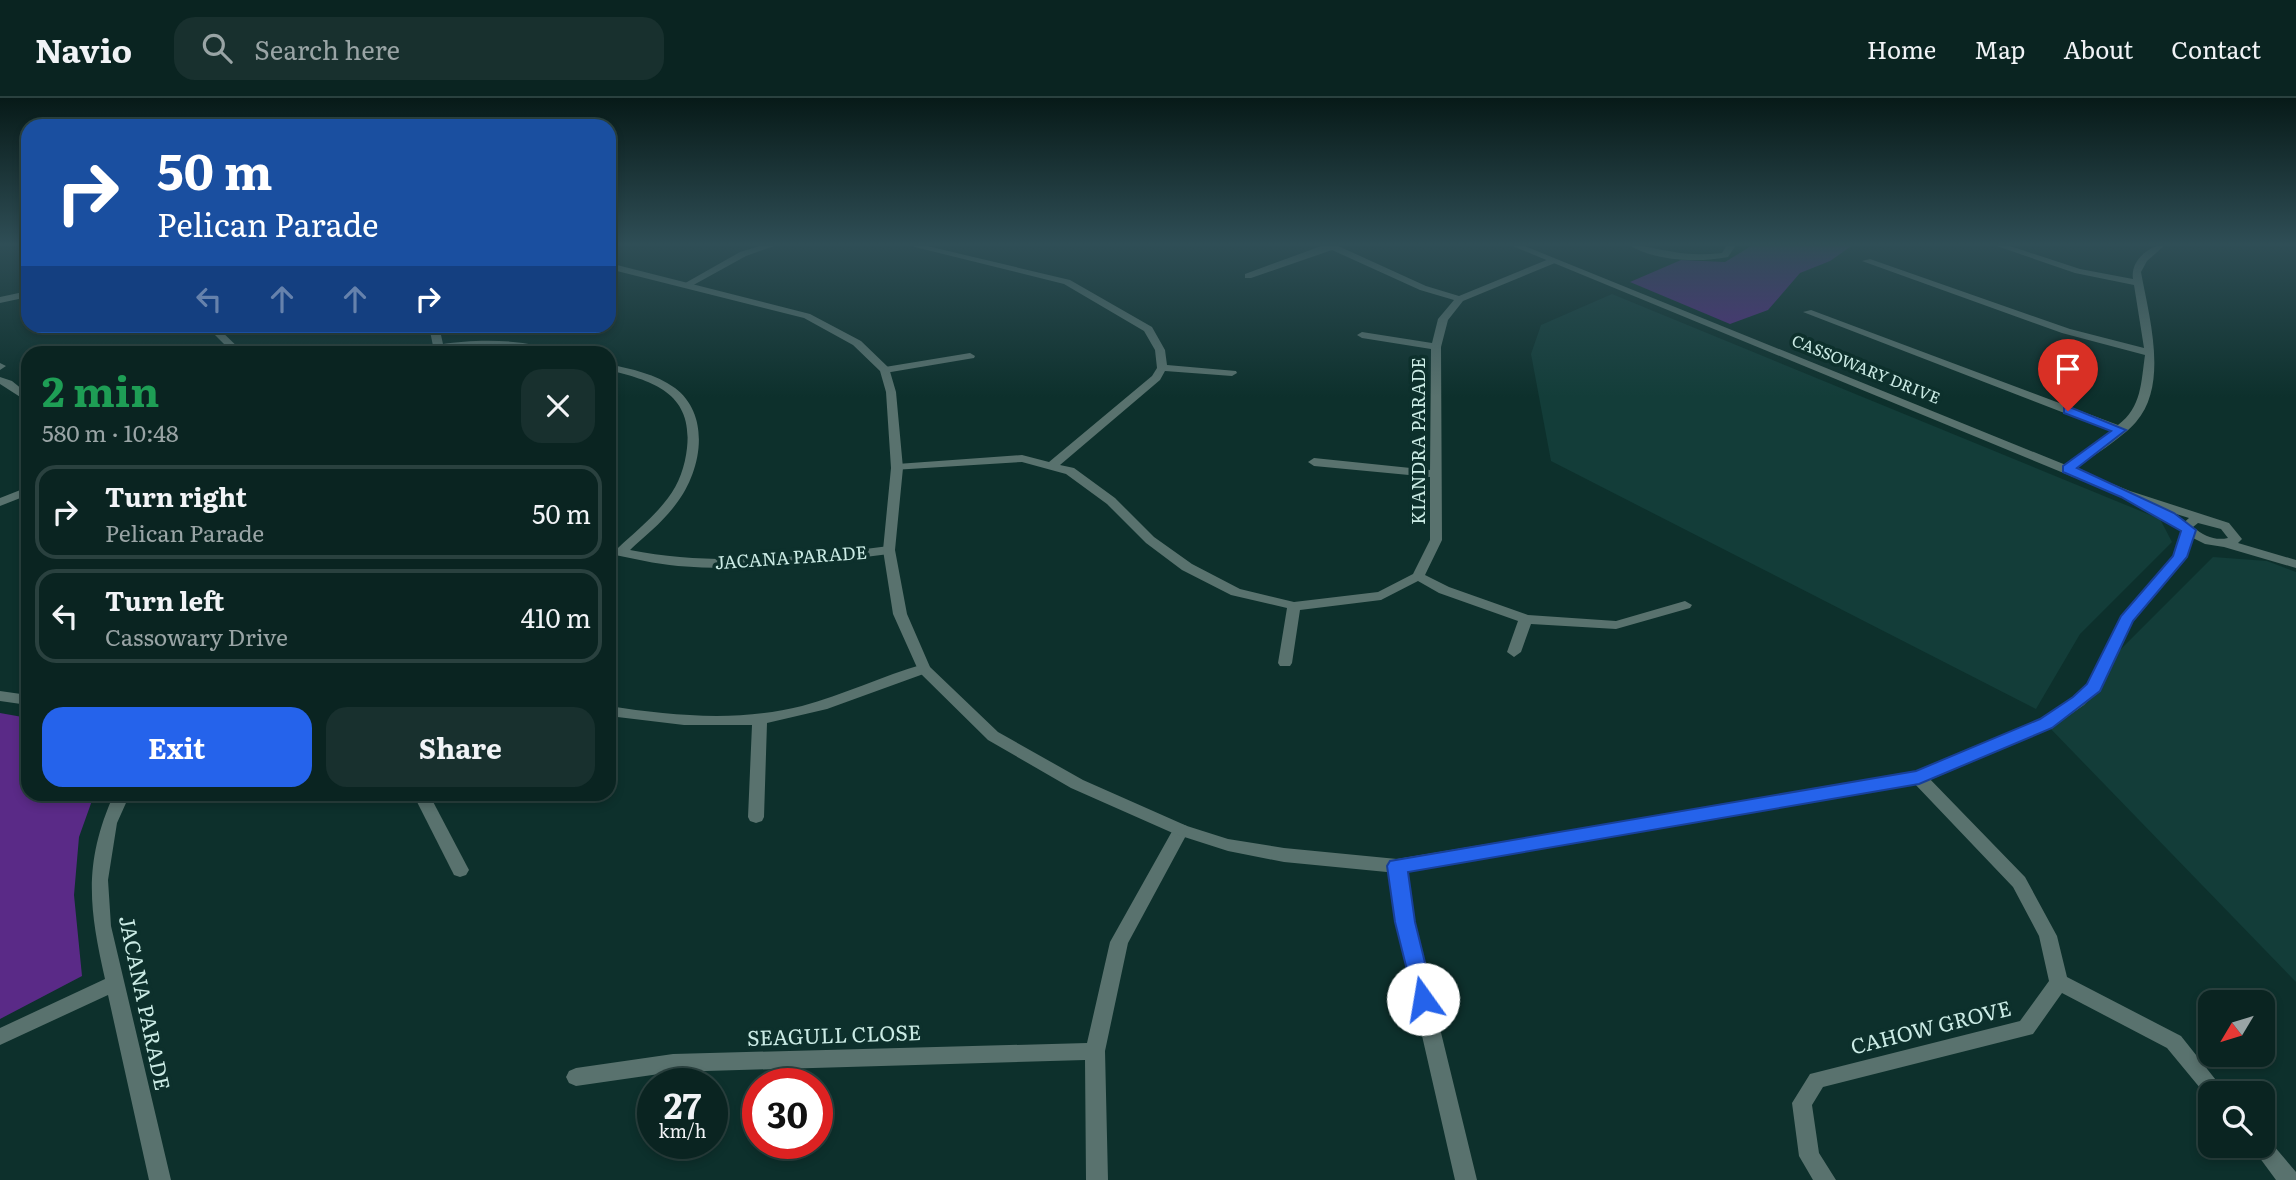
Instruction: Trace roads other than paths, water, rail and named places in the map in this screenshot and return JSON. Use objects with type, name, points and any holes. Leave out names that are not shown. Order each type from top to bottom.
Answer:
[{"type":"street","points":[[724,295],[807,316],[857,343],[885,370],[894,415],[897,468],[889,550],[900,614],[924,669],[993,736],[1077,784],[1181,830],[1228,845],[1284,855],[1397,866],[1919,778],[2067,712],[2094,687],[2126,620],[2180,557],[2190,520],[2203,519]]},
{"type":"street","points":[[1051,466],[1156,378],[1162,368],[1160,350],[1148,329],[1090,295]]},
{"type":"street","points":[[1448,295],[1460,299],[1468,295]]},
{"type":"street","name":"CASSOWARY DRIVE","points":[[1638,295],[2126,494],[2230,530]]},
{"type":"street","points":[[1965,295],[2066,331],[2150,353]]},
{"type":"street","points":[[2068,469],[2120,430],[2139,413],[2144,402],[2150,353],[2148,324],[2141,295]]},
{"type":"street","name":"KIANDRA PARADE","points":[[1418,576],[1436,540],[1436,347],[1443,319],[1460,299]]},
{"type":"street","points":[[1808,312],[2120,430]]},
{"type":"street","points":[[218,333],[232,346]]},
{"type":"street","points":[[1362,335],[1436,347]]},
{"type":"street","points":[[449,346],[495,342],[515,346]]},
{"type":"street","points":[[885,370],[970,356]]},
{"type":"street","points":[[1162,368],[1232,373]]},
{"type":"street","points":[[616,369],[653,379],[677,393],[691,412],[694,433],[691,466],[681,488],[670,504],[616,550]]},
{"type":"street","points":[[0,380],[21,393]]},
{"type":"street","points":[[897,468],[1023,458],[1070,471],[1111,501],[1150,540],[1187,567],[1236,592],[1294,606],[1381,596],[1418,576],[1444,590],[1526,619],[1616,625],[1685,605]]},
{"type":"street","points":[[1314,462],[1437,474]]},
{"type":"street","points":[[0,502],[21,494]]},
{"type":"street","name":"CASSOWARY DRIVE","points":[[2126,494],[2218,543]]},
{"type":"street","points":[[2180,557],[2236,539],[2230,530]]},
{"type":"street","points":[[2230,530],[2296,562]]},
{"type":"street","points":[[2218,543],[2296,562]]},
{"type":"street","name":"JACANA PARADE","points":[[616,551],[676,561],[758,564],[889,550]]},
{"type":"street","points":[[1285,663],[1294,606]]},
{"type":"street","points":[[1514,652],[1526,619]]},
{"type":"street","points":[[616,712],[653,718],[760,719],[810,707],[924,669]]},
{"type":"street","points":[[0,696],[21,699]]},
{"type":"street","points":[[756,817],[760,719]]},
{"type":"street","points":[[1919,778],[2020,882],[2048,936],[2059,982],[2174,1042],[2206,1081]]},
{"type":"street","name":"JACANA PARADE","points":[[119,801],[109,823],[99,880],[102,926],[160,1180]]},
{"type":"street","points":[[425,801],[460,870]]},
{"type":"street","points":[[1097,1180],[1095,1051],[1119,942],[1181,830]]},
{"type":"street","points":[[1397,866],[1405,922],[1466,1180]]},
{"type":"street","name":"CAHOW GROVE","points":[[1825,1180],[1809,1156],[1802,1103],[1817,1080],[2026,1028],[2059,982]]},
{"type":"street","points":[[0,1037],[115,983]]},
{"type":"street","name":"SEAGULL CLOSE","points":[[576,1077],[673,1063],[1095,1051]]},
{"type":"street","points":[[2270,1158],[2289,1180]]}]
